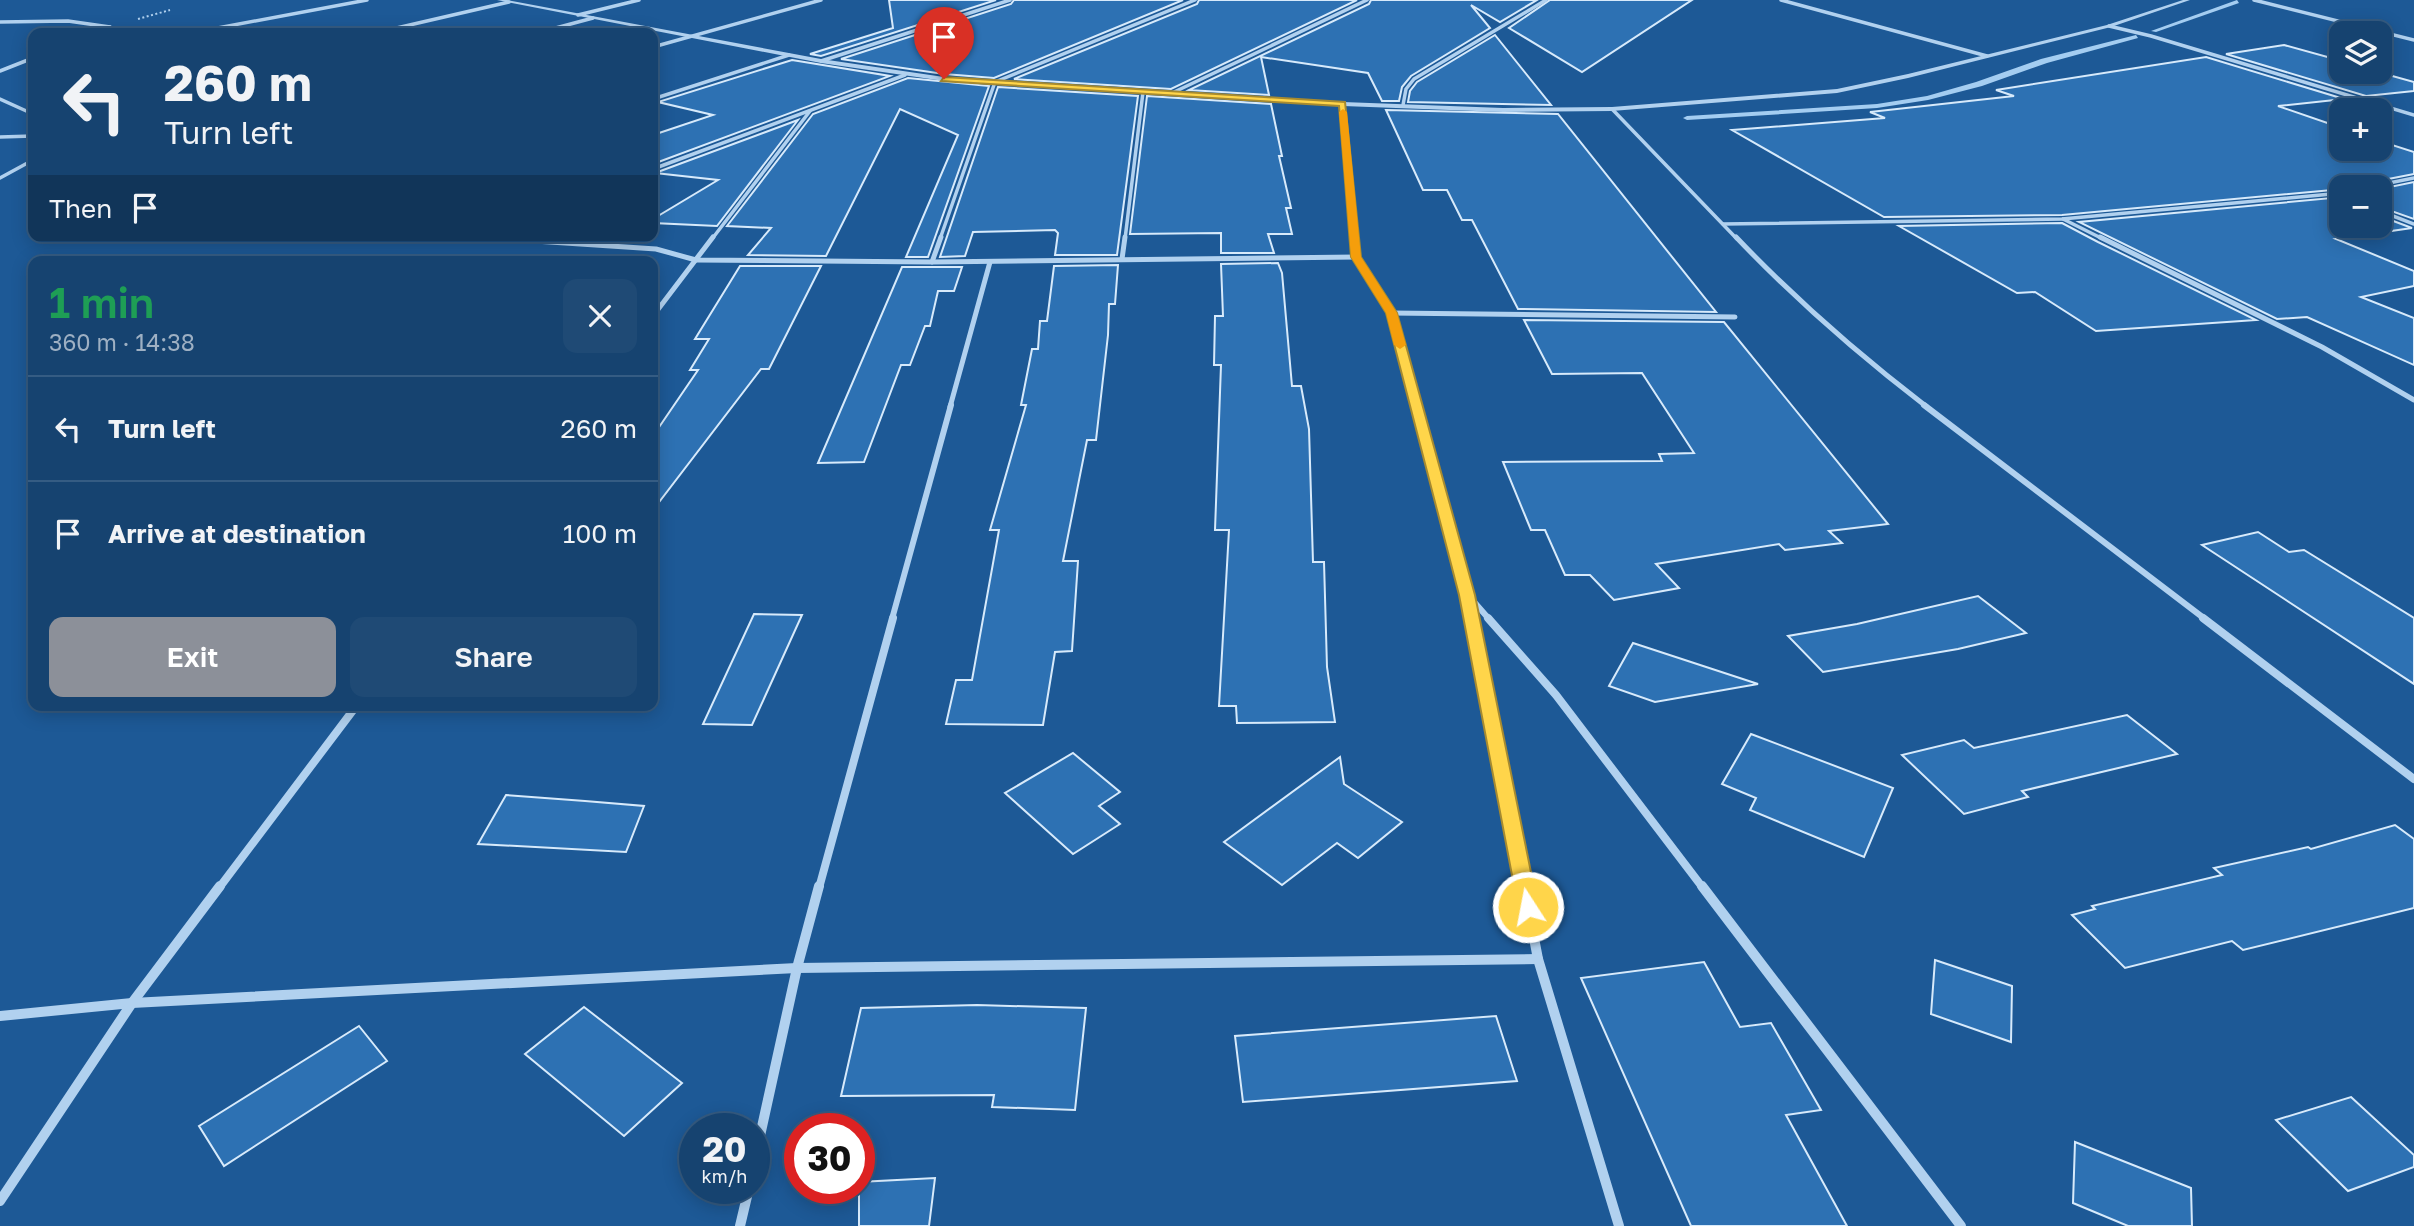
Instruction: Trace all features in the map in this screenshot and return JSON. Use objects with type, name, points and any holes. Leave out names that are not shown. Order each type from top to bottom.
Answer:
[{"type":"street","points":[[218,28],[367,0]]},
{"type":"street","points":[[499,0],[643,28]]},
{"type":"street","points":[[578,15],[639,0]]},
{"type":"street","points":[[658,46],[821,0]]},
{"type":"street","points":[[821,61],[1010,0]]},
{"type":"street","points":[[932,262],[995,82],[1195,0]]},
{"type":"street","points":[[1170,94],[1367,0]]},
{"type":"street","points":[[1403,105],[1406,89],[1414,79],[1546,0]]},
{"type":"street","points":[[1781,0],[1987,55]]},
{"type":"street","points":[[658,31],[905,75],[1343,104],[1503,110],[1612,109],[1837,91],[2109,26],[2188,0]]},
{"type":"street","points":[[2254,0],[2414,40]]},
{"type":"street","points":[[397,28],[509,2]]},
{"type":"street","points":[[556,28],[593,18]]},
{"type":"street","points":[[0,22],[68,21],[110,27]]},
{"type":"street","points":[[2109,26],[2151,36],[2414,116]]},
{"type":"street","points":[[658,97],[789,55]]},
{"type":"street","points":[[0,69],[28,62]]},
{"type":"street","points":[[658,167],[905,75]]},
{"type":"street","points":[[1122,259],[1143,92]]},
{"type":"street","points":[[0,99],[28,111]]},
{"type":"street","points":[[1343,104],[1356,257],[1391,313],[1467,595],[1538,959],[1619,1226]]},
{"type":"street","points":[[1612,109],[1781,284],[1881,372],[2414,779]]},
{"type":"street","points":[[658,309],[811,110]]},
{"type":"street","points":[[0,137],[28,136]]},
{"type":"street","points":[[0,178],[28,163]]},
{"type":"street","points":[[2392,182],[2414,178]]},
{"type":"street","points":[[1723,223],[2062,219],[2329,196]]},
{"type":"street","points":[[2392,215],[2414,223]]},
{"type":"street","points":[[2062,219],[2322,347],[2414,400]]},
{"type":"street","points":[[549,242],[656,249],[696,260],[989,262],[1356,257]]},
{"type":"street","points":[[765,1113],[797,968],[989,262]]},
{"type":"street","points":[[1391,313],[1735,317]]},
{"type":"street","points":[[1467,595],[1556,695],[1961,1226]]},
{"type":"street","points":[[0,1201],[132,1003],[352,711]]},
{"type":"street","points":[[0,1016],[132,1003],[797,968],[1538,959]]},
{"type":"street","points":[[740,1226],[745,1204]]},
{"type":"path","points":[[110,27],[170,10]]},
{"type":"building","points":[[889,0],[996,0],[821,56],[810,54],[893,28]]},
{"type":"building","points":[[1014,0],[1183,0],[994,78],[944,74],[841,59],[1011,4]]},
{"type":"building","points":[[1199,0],[1357,0],[1171,89],[1014,79],[1197,4]]},
{"type":"building","points":[[1371,0],[1537,0],[1500,22],[1471,5],[1490,28],[1411,76],[1402,87],[1399,101],[1382,101],[1368,73],[1261,57],[1269,95],[1189,90],[1369,4]]},
{"type":"building","points":[[1550,0],[1692,0],[1582,72],[1509,28]]},
{"type":"building","points":[[1495,35],[1551,105],[1408,102],[1410,91],[1417,82]]},
{"type":"building","points":[[2284,45],[2329,57],[2329,84],[2392,84],[2392,76],[2414,82],[2414,91],[2366,96],[2226,54]]},
{"type":"building","points":[[2206,57],[2341,98],[2278,106],[2329,124],[2329,161],[2392,161],[2392,145],[2414,152],[2414,174],[2392,178],[2392,175],[2329,175],[2329,190],[2062,215],[1884,217],[1732,130],[1885,118],[1870,112],[2014,96],[1996,90]]},
{"type":"building","points":[[792,60],[890,76],[658,162],[658,133],[713,115],[658,102]]},
{"type":"building","points":[[908,78],[989,86],[928,257],[906,257],[958,135],[900,109],[826,256],[748,255],[771,228],[727,226],[813,114]]},
{"type":"building","points":[[998,87],[1138,96],[1117,255],[1055,255],[1058,233],[1055,230],[973,232],[965,256],[940,257]]},
{"type":"building","points":[[1147,96],[1271,104],[1291,208],[1286,208],[1292,234],[1268,234],[1274,253],[1221,253],[1221,233],[1130,234]]},
{"type":"building","points":[[1386,110],[1558,114],[1716,312],[1518,309],[1472,220],[1462,220],[1447,190],[1423,190]]},
{"type":"building","points":[[798,120],[717,226],[658,223],[658,216],[718,180],[658,172]]},
{"type":"building","points":[[2414,182],[2414,219],[2392,211],[2392,187]]},
{"type":"building","points":[[2329,198],[2329,238],[2343,238],[2336,239],[2414,271],[2414,286],[2361,297],[2414,318],[2414,365],[2307,317],[2277,319],[2079,222]]},
{"type":"building","points":[[2392,220],[2412,228],[2392,231]]},
{"type":"building","points":[[2062,223],[2256,320],[2096,331],[2035,292],[2017,293],[1899,226]]},
{"type":"building","points":[[1278,263],[1282,273],[1292,386],[1301,386],[1309,429],[1313,562],[1324,562],[1327,667],[1335,722],[1237,723],[1236,706],[1219,706],[1229,530],[1215,530],[1221,365],[1214,365],[1215,316],[1223,316],[1221,264]]},
{"type":"building","points":[[1118,265],[1115,304],[1109,304],[1096,440],[1087,440],[1063,561],[1078,561],[1072,651],[1055,652],[1043,725],[946,724],[956,680],[972,680],[999,530],[990,530],[1026,405],[1021,405],[1032,349],[1038,349],[1040,321],[1047,321],[1054,266]]},
{"type":"building","points":[[740,266],[821,266],[769,369],[761,369],[658,503],[658,429],[698,370],[690,370],[709,339],[695,339]]},
{"type":"building","points":[[902,267],[962,267],[954,291],[938,291],[930,326],[925,326],[910,365],[901,365],[864,462],[818,463]]},
{"type":"building","points":[[1524,320],[1724,322],[1888,524],[1829,531],[1842,543],[1785,550],[1779,544],[1656,564],[1679,588],[1614,600],[1590,575],[1565,575],[1545,530],[1531,530],[1503,462],[1662,461],[1659,454],[1694,453],[1642,373],[1552,374]]},
{"type":"building","points":[[2258,532],[2289,552],[2304,550],[2414,618],[2414,684],[2202,545]]},
{"type":"building","points":[[1978,596],[2026,633],[1958,649],[1823,672],[1788,636],[1857,624]]},
{"type":"building","points":[[754,614],[802,615],[752,725],[703,724]]},
{"type":"building","points":[[1633,643],[1758,684],[1655,702],[1609,686]]},
{"type":"building","points":[[2127,715],[2177,754],[2022,791],[2028,797],[1964,814],[1902,755],[1964,740],[1974,748]]},
{"type":"building","points":[[1751,734],[1893,788],[1864,857],[1750,810],[1756,798],[1722,784]]},
{"type":"building","points":[[1073,753],[1120,792],[1099,806],[1120,824],[1073,854],[1005,793]]},
{"type":"building","points":[[1340,757],[1344,784],[1402,822],[1358,858],[1337,843],[1282,885],[1224,842]]},
{"type":"building","points":[[506,795],[644,806],[626,852],[478,844]]},
{"type":"building","points":[[2395,825],[2414,839],[2414,908],[2243,950],[2232,941],[2125,968],[2072,915],[2095,909],[2092,906],[2222,875],[2214,868],[2308,847],[2311,849]]},
{"type":"building","points":[[1935,960],[2012,986],[2011,1042],[1931,1014]]},
{"type":"building","points":[[1704,962],[1740,1027],[1771,1023],[1821,1110],[1786,1115],[1847,1226],[1691,1226],[1581,978]]},
{"type":"building","points":[[977,1005],[1086,1008],[1075,1110],[992,1107],[994,1095],[841,1096],[861,1008]]},
{"type":"building","points":[[584,1007],[682,1083],[624,1136],[525,1054]]},
{"type":"building","points":[[1496,1016],[1517,1081],[1243,1102],[1235,1036]]},
{"type":"building","points":[[359,1026],[387,1061],[224,1166],[199,1126]]},
{"type":"building","points":[[2351,1097],[2414,1155],[2414,1167],[2348,1191],[2276,1120]]},
{"type":"building","points":[[2075,1142],[2191,1188],[2192,1226],[2128,1226],[2073,1203]]},
{"type":"building","points":[[935,1178],[929,1226],[859,1226],[859,1204],[875,1204],[875,1181]]},
{"type":"waterway","points":[[2154,31],[2237,2]]},
{"type":"waterway","points":[[1687,118],[1877,106],[1928,98],[1979,84],[2044,61],[2136,37]]},
{"type":"slow traffic","points":[[1343,112],[1356,257],[1391,313],[1400,345]]},
{"type":"route","points":[[944,79],[1343,104],[1356,257],[1391,313],[1467,595],[1528,907]]}]
